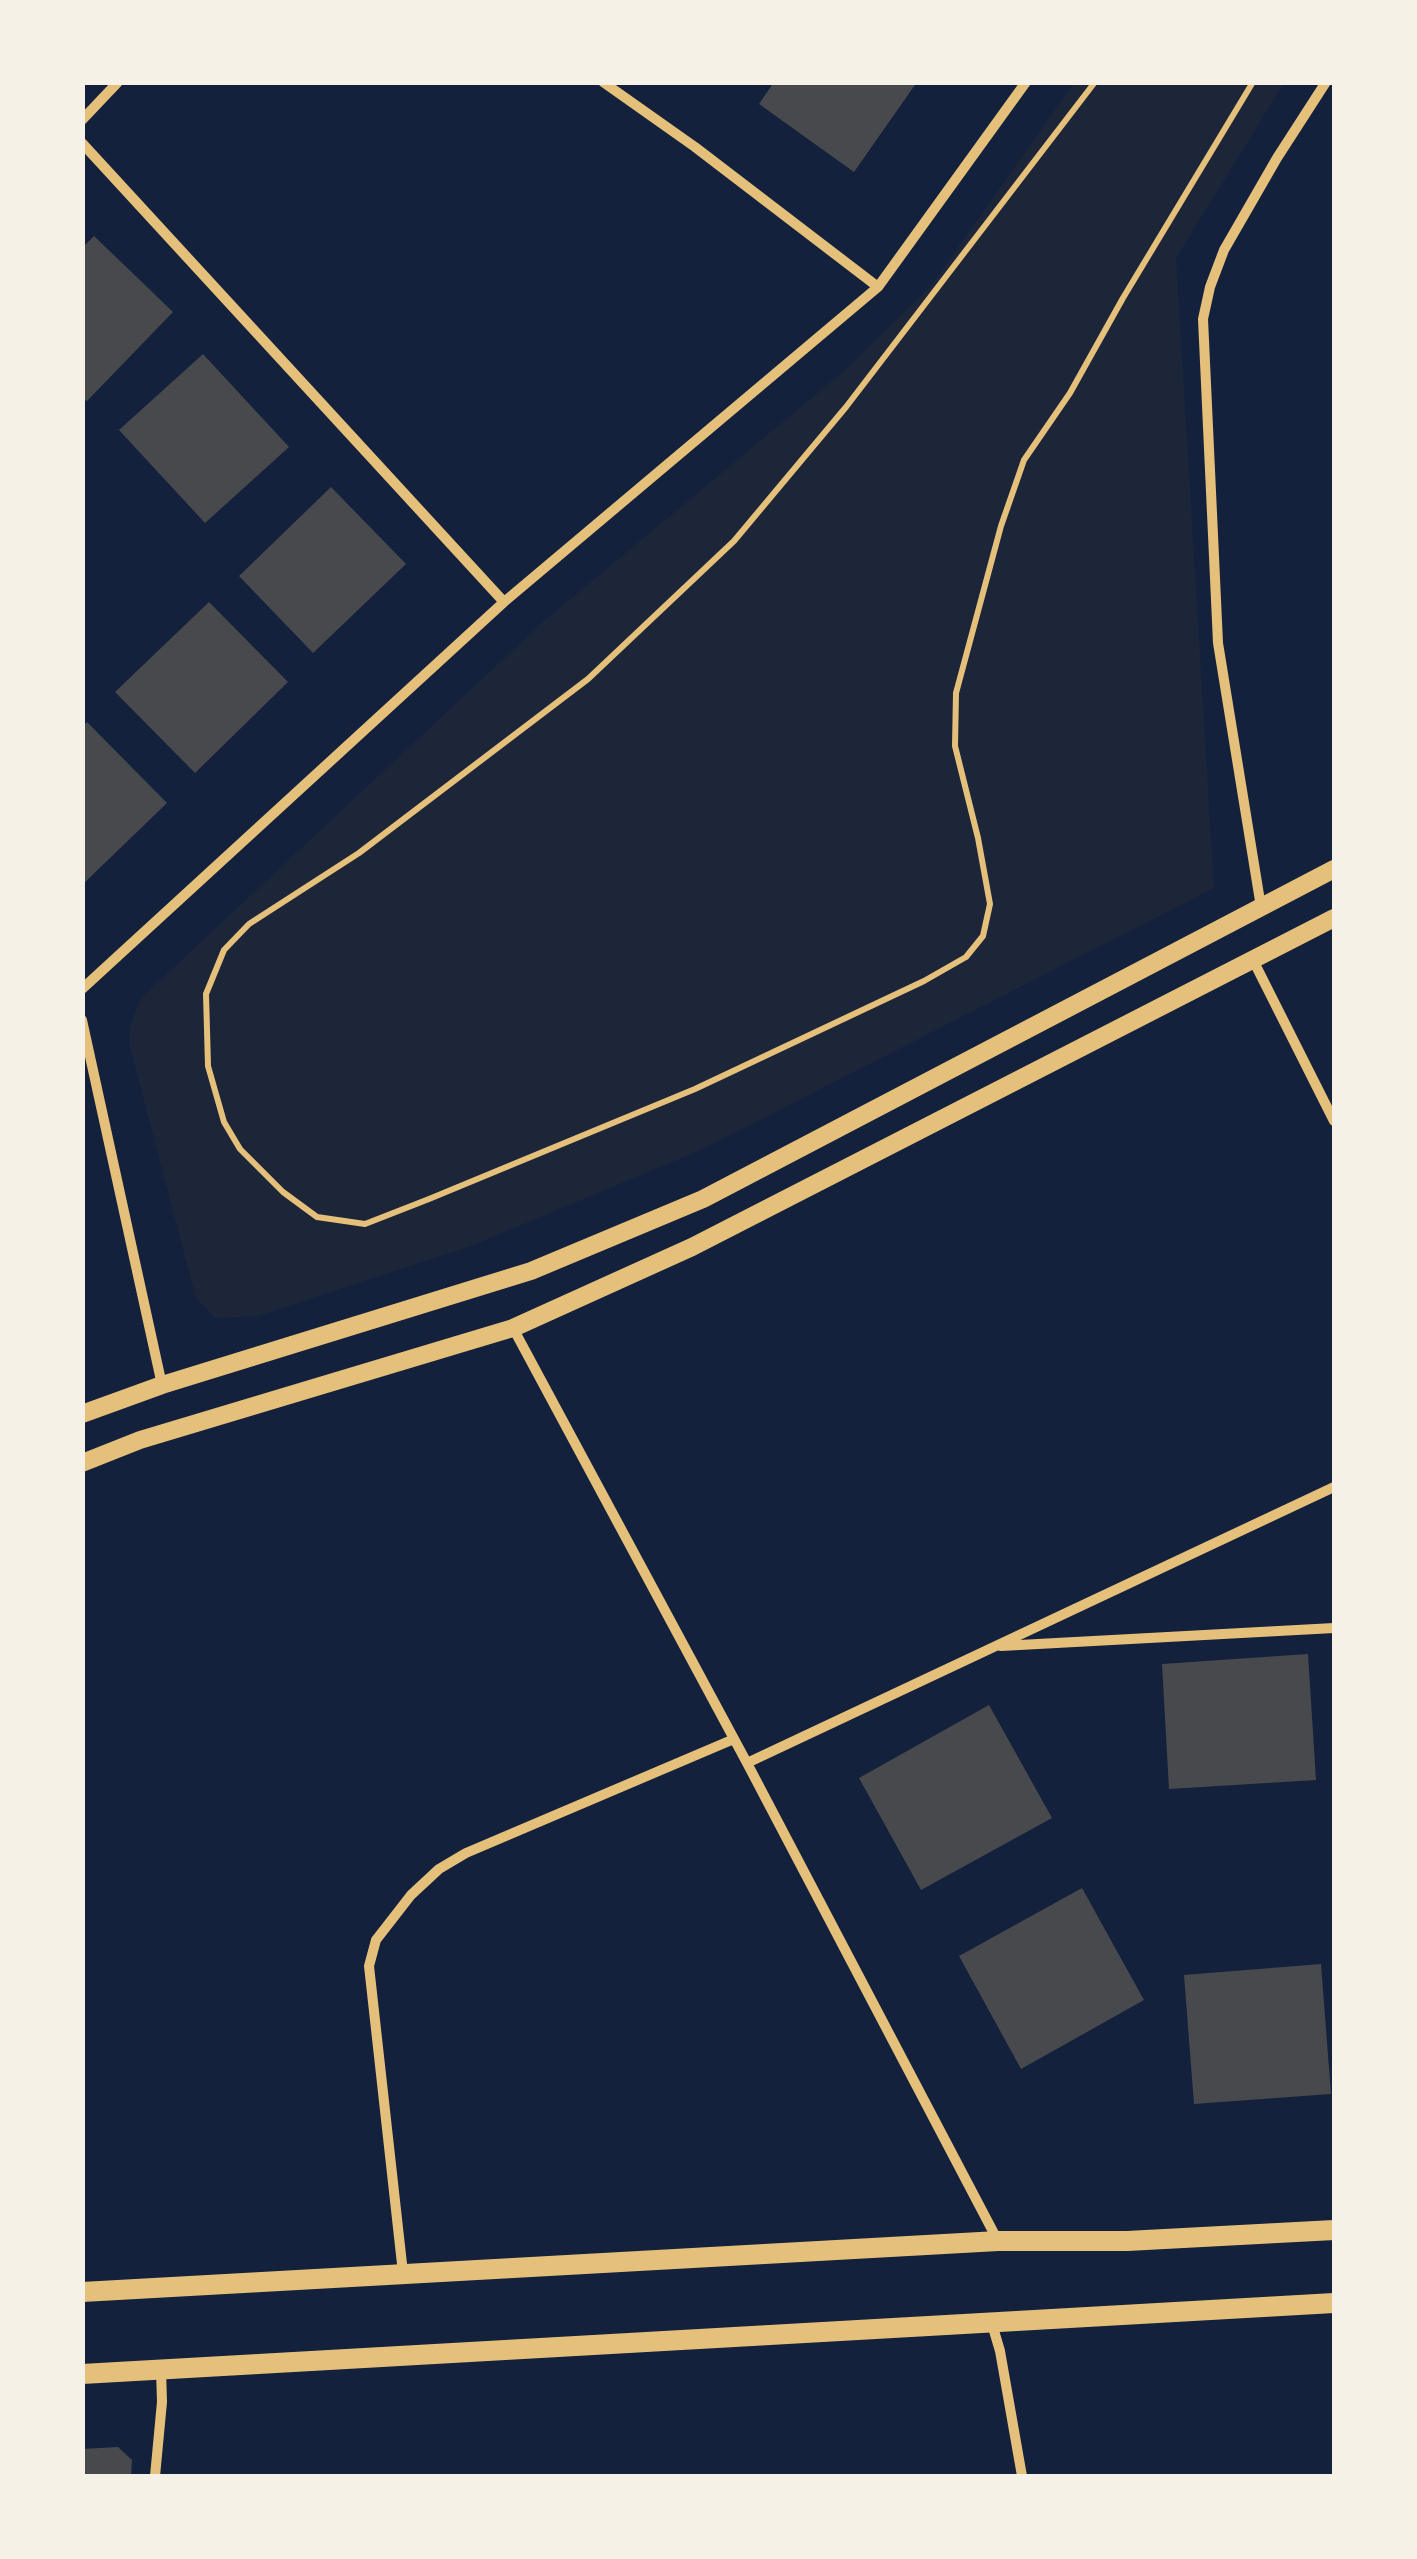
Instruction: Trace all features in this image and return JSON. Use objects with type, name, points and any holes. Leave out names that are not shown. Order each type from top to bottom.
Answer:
[{"type":"main road","points":[[82,2292],[998,2242],[1127,2241],[1334,2230]]},
{"type":"main road","points":[[82,2374],[1334,2304]]},
{"type":"street","points":[[82,120],[118,82]]},
{"type":"street","points":[[603,82],[878,287]]},
{"type":"street","points":[[82,989],[504,602],[878,287],[1026,82]]},
{"type":"street","points":[[1261,908],[1218,644],[1203,319],[1224,250],[1326,82]]},
{"type":"street","points":[[82,144],[504,602]]},
{"type":"street","points":[[82,1414],[162,1385],[531,1271],[703,1200],[1334,869]]},
{"type":"street","points":[[82,1463],[140,1440],[513,1328],[692,1247],[1334,918]]},
{"type":"street","points":[[1254,960],[1334,1120]]},
{"type":"street","points":[[82,1020],[162,1385]]},
{"type":"street","points":[[513,1328],[998,2242]]},
{"type":"street","points":[[747,1764],[1334,1487]]},
{"type":"street","points":[[992,1647],[1334,1628]]},
{"type":"street","points":[[403,2274],[369,1966],[376,1940],[411,1895],[439,1869],[466,1853],[734,1740]]},
{"type":"street","points":[[992,2324],[1022,2476]]},
{"type":"street","points":[[155,2476],[161,2370]]},
{"type":"path","points":[[1096,82],[846,406],[734,541],[588,680],[359,853],[249,924],[224,950],[206,994],[208,1066],[224,1122],[240,1149],[283,1192],[317,1216],[366,1224],[695,1089],[966,957],[983,936],[990,904],[955,746],[956,693],[1001,526],[1024,460],[1070,393],[1252,82]]},
{"type":"shaded area","points":[[1074,83],[1284,83],[1176,258],[1214,888],[703,1149],[471,1246],[258,1316],[215,1318],[196,1298],[130,1047],[130,1026],[141,998],[544,621],[845,370],[930,287]]},
{"type":"building","points":[[774,82],[917,82],[854,172],[759,104]]},
{"type":"building","points":[[94,236],[173,312],[87,401],[82,398],[82,248]]},
{"type":"building","points":[[203,354],[289,447],[205,523],[119,430]]},
{"type":"building","points":[[331,487],[406,564],[313,653],[239,576]]},
{"type":"building","points":[[209,602],[288,682],[195,773],[115,692]]},
{"type":"building","points":[[87,722],[167,803],[82,885],[82,727]]},
{"type":"building","points":[[1308,1654],[1316,1780],[1169,1789],[1162,1664]]},
{"type":"building","points":[[989,1705],[1052,1818],[921,1890],[859,1778]]},
{"type":"building","points":[[1082,1888],[1144,2000],[1021,2069],[959,1956]]},
{"type":"building","points":[[1321,1964],[1331,2094],[1194,2104],[1184,1975]]},
{"type":"building","points":[[118,2447],[132,2460],[131,2476],[82,2476],[82,2449]]}]
